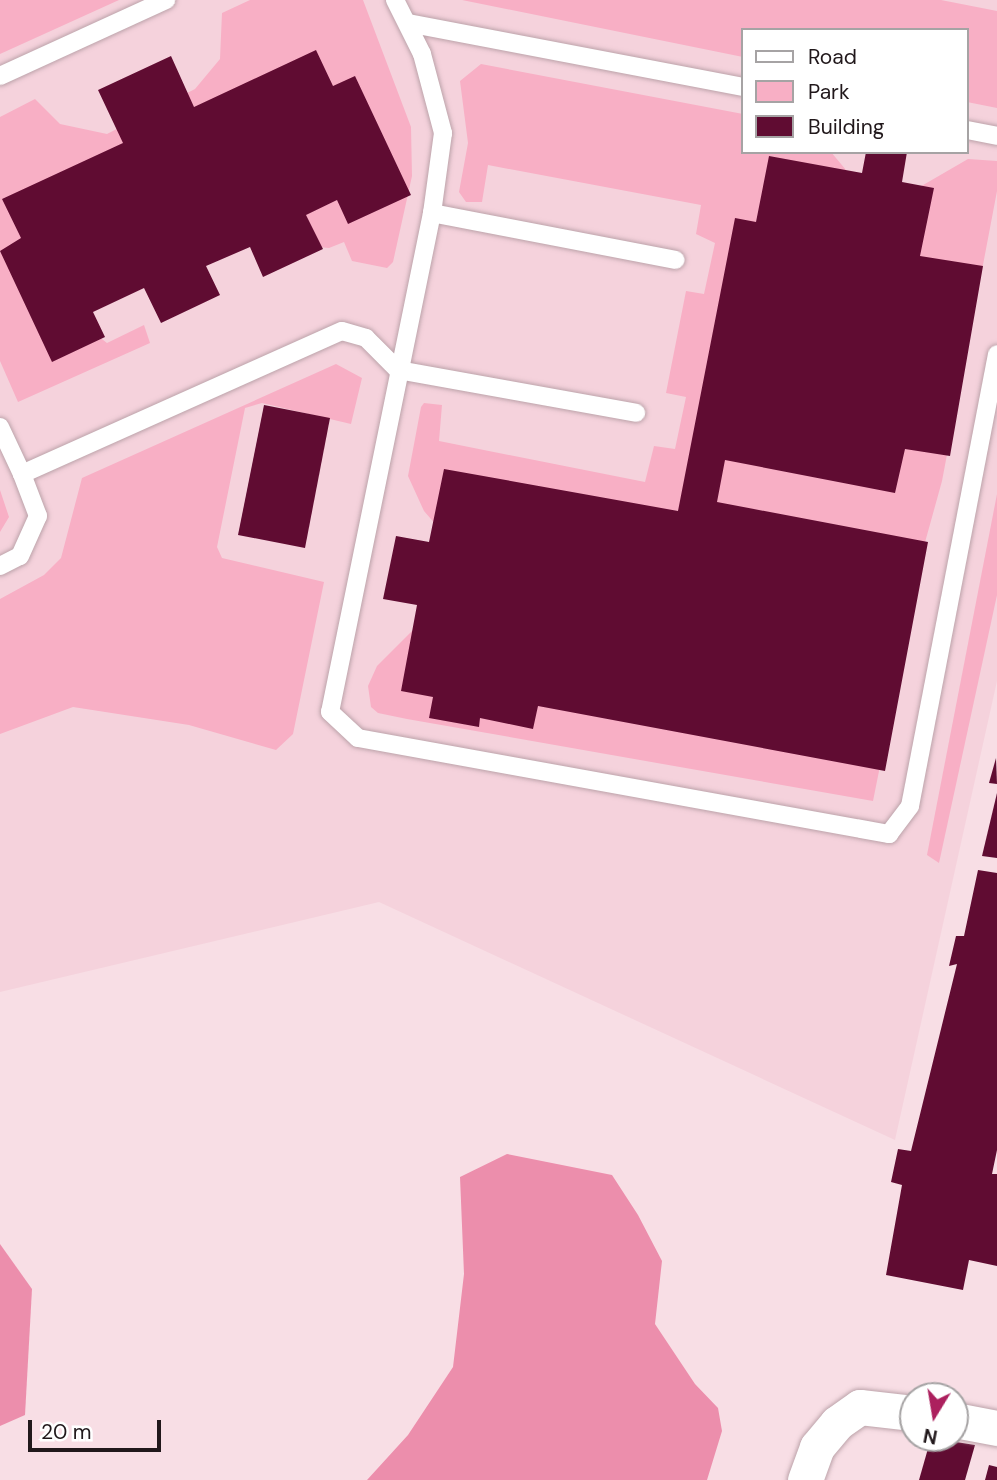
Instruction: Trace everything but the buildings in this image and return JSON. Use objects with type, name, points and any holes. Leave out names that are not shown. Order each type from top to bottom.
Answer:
[{"type":"street","points":[[806,1479],[817,1447],[837,1423],[860,1407],[899,1411]]},
{"type":"street","points":[[969,1423],[997,1428]]},
{"type":"lane","points":[[0,76],[166,0]]},
{"type":"lane","points":[[395,0],[422,54],[443,133],[432,213],[338,661],[330,712],[358,738],[889,834],[910,806],[997,354]]},
{"type":"lane","points":[[408,23],[741,87]]},
{"type":"lane","points":[[969,130],[997,136]]},
{"type":"lane","points":[[432,213],[676,260]]},
{"type":"lane","points":[[22,474],[342,331],[366,338],[398,370],[636,413]]},
{"type":"lane","points":[[0,426],[38,516],[20,556],[0,566]]},
{"type":"shaded area","points":[[0,0],[997,0],[997,681],[895,1140],[379,902],[0,992]]},
{"type":"shaded area","points":[[507,1154],[612,1175],[638,1215],[662,1261],[655,1324],[695,1384],[718,1408],[722,1431],[707,1480],[367,1480],[408,1435],[453,1367],[464,1274],[460,1177]]},
{"type":"shaded area","points":[[0,1244],[32,1289],[25,1415],[0,1426]]},
{"type":"green space","points":[[0,0],[119,0],[0,54]]},
{"type":"green space","points":[[250,0],[363,0],[411,127],[412,176],[393,262],[387,268],[352,261],[344,242],[329,248],[262,242],[89,303],[89,329],[107,343],[144,325],[150,343],[18,402],[0,361],[0,117],[35,99],[60,124],[107,134],[195,89],[220,59],[222,13]]},
{"type":"green space","points":[[462,0],[941,0],[997,11],[997,108],[969,102],[969,28],[741,28],[741,57]]},
{"type":"green space","points":[[481,64],[741,114],[741,154],[833,154],[851,176],[918,188],[968,159],[997,161],[997,191],[942,481],[924,546],[873,801],[407,719],[378,713],[371,707],[368,686],[377,666],[418,625],[437,526],[424,511],[408,476],[421,407],[424,403],[442,405],[439,441],[645,482],[654,446],[675,449],[686,397],[666,393],[686,291],[704,294],[715,243],[696,234],[701,205],[488,165],[482,202],[466,202],[459,192],[468,143],[460,81]]},
{"type":"green space","points":[[336,364],[362,378],[351,424],[262,403],[245,408],[217,547],[222,558],[324,582],[293,734],[276,750],[189,725],[73,707],[0,734],[0,599],[44,575],[61,558],[82,478]]},
{"type":"green space","points":[[0,490],[9,517],[0,532]]},
{"type":"green space","points":[[997,494],[997,595],[939,863],[927,855]]}]
